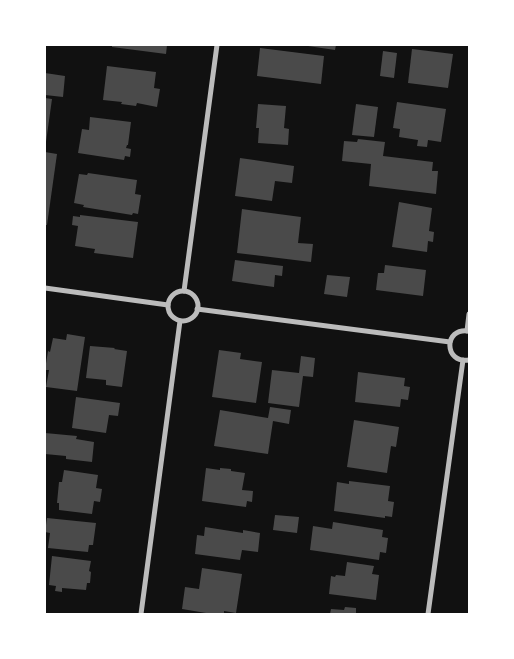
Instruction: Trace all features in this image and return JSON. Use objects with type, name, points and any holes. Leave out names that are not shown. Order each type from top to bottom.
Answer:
[{"type":"street","points":[[184,291],[217,45]]},
{"type":"street","points":[[45,288],[168,305]]},
{"type":"street","points":[[184,291],[191,294],[197,301],[197,309],[192,318],[180,321],[169,313],[168,305],[170,298],[174,294],[184,291]]},
{"type":"street","points":[[197,309],[450,342]]},
{"type":"street","points":[[469,314],[468,331],[460,331],[452,337],[450,342],[450,348],[455,357],[459,360],[469,360]]},
{"type":"street","points":[[141,614],[180,321]]},
{"type":"street","points":[[428,614],[462,360]]},
{"type":"building","points":[[112,45],[167,45],[166,54],[112,47]]},
{"type":"building","points":[[308,45],[336,45],[335,50]]},
{"type":"building","points":[[260,48],[324,56],[321,84],[257,76]]},
{"type":"building","points":[[412,49],[453,54],[448,88],[408,83]]},
{"type":"building","points":[[383,51],[397,53],[394,78],[380,76]]},
{"type":"building","points":[[107,66],[156,72],[154,88],[160,89],[157,107],[137,103],[136,106],[103,100]]},
{"type":"building","points":[[45,73],[65,76],[63,97],[45,95]]},
{"type":"building","points":[[45,98],[52,99],[46,142],[45,142]]},
{"type":"building","points":[[397,102],[446,109],[441,142],[428,140],[427,147],[417,146],[418,140],[399,137],[400,129],[393,128]]},
{"type":"building","points":[[258,104],[286,106],[284,128],[289,129],[288,145],[258,143],[259,128],[256,128]]},
{"type":"building","points":[[356,104],[378,107],[374,137],[352,135]]},
{"type":"building","points":[[90,117],[131,122],[126,148],[131,149],[130,157],[125,156],[124,160],[78,153],[82,129],[89,130]]},
{"type":"building","points":[[358,139],[385,142],[383,156],[433,162],[432,171],[438,171],[436,194],[369,186],[371,164],[342,161],[344,141],[357,142]]},
{"type":"building","points":[[45,152],[57,154],[47,225],[45,225]]},
{"type":"building","points":[[240,158],[294,166],[292,183],[275,181],[272,201],[235,196]]},
{"type":"building","points":[[88,173],[137,180],[135,194],[141,195],[138,214],[133,213],[132,215],[83,207],[84,205],[74,203],[79,174],[87,175]]},
{"type":"building","points":[[399,202],[432,208],[429,231],[434,232],[433,242],[428,241],[427,252],[392,247]]},
{"type":"building","points":[[242,209],[301,217],[298,243],[313,244],[311,262],[237,253]]},
{"type":"building","points":[[80,215],[138,222],[133,258],[94,253],[95,249],[75,246],[78,226],[72,225],[73,216],[80,217]]},
{"type":"building","points":[[235,260],[283,266],[282,276],[275,275],[274,287],[232,281]]},
{"type":"building","points":[[385,265],[426,270],[423,296],[376,290],[378,273],[384,273]]},
{"type":"building","points":[[327,275],[350,277],[347,297],[324,294]]},
{"type":"building","points":[[67,334],[85,337],[77,391],[46,387],[49,370],[45,370],[48,351],[50,352],[53,338],[66,340]]},
{"type":"building","points":[[90,346],[127,351],[122,387],[106,385],[106,380],[86,378]]},
{"type":"building","points":[[219,350],[241,353],[240,359],[262,362],[256,403],[212,397]]},
{"type":"building","points":[[301,356],[315,358],[313,377],[303,376],[299,407],[268,403],[272,370],[299,373]]},
{"type":"building","points":[[358,372],[405,378],[404,386],[410,387],[408,400],[401,399],[400,407],[355,402]]},
{"type":"building","points":[[76,397],[120,403],[118,416],[109,415],[106,433],[72,428]]},
{"type":"building","points":[[270,407],[291,410],[289,424],[273,421],[268,454],[214,446],[220,410],[268,418]]},
{"type":"building","points":[[354,420],[399,427],[396,447],[391,446],[387,473],[347,467]]},
{"type":"building","points":[[45,433],[77,436],[76,439],[94,442],[92,462],[66,459],[66,456],[45,454]]},
{"type":"building","points":[[206,468],[231,469],[231,471],[245,473],[242,490],[253,491],[252,502],[247,501],[246,507],[202,501]]},
{"type":"building","points":[[64,470],[98,475],[96,488],[102,489],[100,502],[94,501],[92,514],[59,510],[59,503],[57,503],[59,482],[62,482]]},
{"type":"building","points":[[349,481],[390,486],[388,501],[394,502],[392,517],[385,516],[385,518],[334,511],[337,482],[349,484]]},
{"type":"building","points":[[275,515],[299,517],[297,533],[273,530]]},
{"type":"building","points":[[47,518],[96,523],[93,545],[89,545],[88,552],[48,548],[50,533],[45,532]]},
{"type":"building","points":[[333,522],[383,530],[382,537],[388,538],[386,553],[380,552],[379,560],[310,550],[313,526],[332,529]]},
{"type":"building","points":[[205,527],[243,533],[243,530],[260,533],[258,552],[242,550],[240,560],[195,554],[197,535],[204,536]]},
{"type":"building","points":[[52,556],[91,561],[89,571],[91,572],[90,583],[87,583],[86,590],[62,588],[62,592],[55,591],[56,586],[49,585]]},
{"type":"building","points":[[347,562],[374,566],[372,574],[379,575],[376,600],[329,594],[331,576],[345,576]]},
{"type":"building","points":[[202,568],[242,574],[236,613],[224,611],[224,614],[212,614],[182,609],[185,587],[199,589]]},
{"type":"building","points":[[345,607],[356,608],[356,614],[330,614],[331,609],[344,610]]}]
